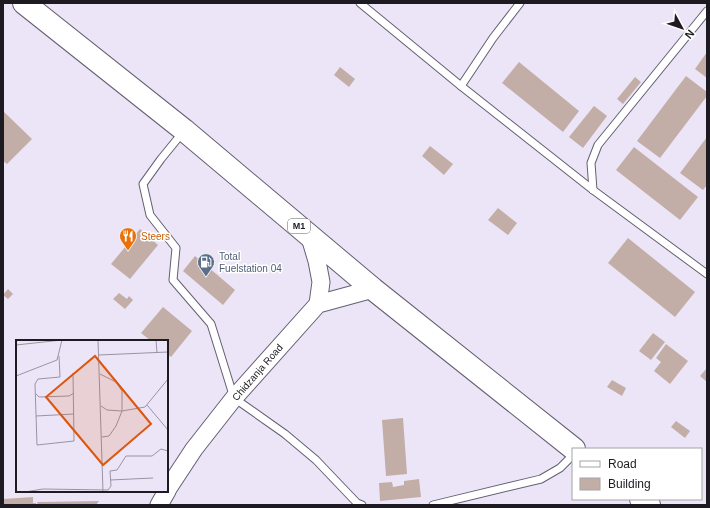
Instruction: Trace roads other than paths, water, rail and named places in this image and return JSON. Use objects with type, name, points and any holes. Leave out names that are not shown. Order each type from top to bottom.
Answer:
[{"type":"highway","name":"M1","points":[[24,3],[184,130],[310,234],[373,289],[573,448]]},
{"type":"street","points":[[310,234],[321,282],[318,304],[373,289]]},
{"type":"street","name":"Chidzanja Road","points":[[168,489],[194,449],[234,398],[318,304]]},
{"type":"street","name":"Chidzanja Road","points":[[159,505],[166,492]]},
{"type":"lane","points":[[360,3],[461,86],[593,190],[707,274]]},
{"type":"lane","points":[[461,86],[493,38],[520,3]]},
{"type":"lane","points":[[593,190],[591,164],[598,145],[707,11]]},
{"type":"lane","points":[[184,130],[143,184],[150,215],[176,248],[173,280],[211,324],[234,398],[285,434],[316,460],[352,498],[362,505]]},
{"type":"lane","points":[[433,505],[541,479],[560,468],[572,457]]},
{"type":"place","name":"Steers","points":[[128,251]]},
{"type":"place","name":"Total Fuelstation 04","points":[[206,277]]}]
